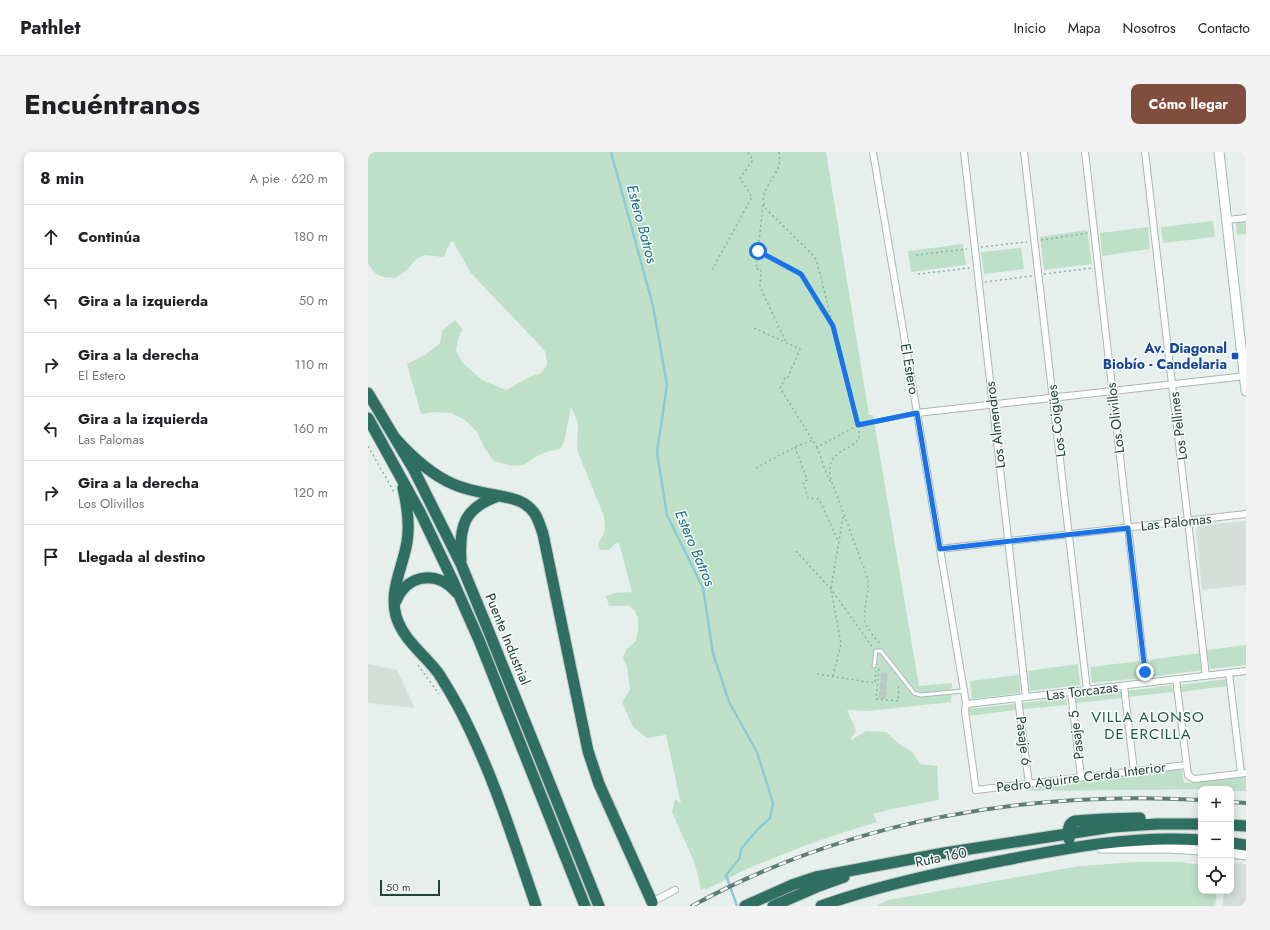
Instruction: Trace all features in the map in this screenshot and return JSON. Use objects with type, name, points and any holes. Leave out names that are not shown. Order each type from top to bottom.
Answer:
[{"type":"highway","name":"Puente Industrial","points":[[368,393],[420,483],[461,564],[599,906]]},
{"type":"highway","name":"Puente Industrial","points":[[368,418],[398,470],[437,546],[460,597],[479,640],[586,906]]},
{"type":"highway","points":[[395,438],[419,462],[447,481],[466,489],[512,498],[532,510],[538,520],[543,534],[588,751],[601,790],[648,904]]},
{"type":"highway","points":[[398,470],[405,498],[409,527],[406,549],[395,589],[394,607],[398,622],[404,633],[438,674],[452,696],[467,725],[508,822],[536,906]]},
{"type":"highway","points":[[461,564],[460,540],[468,516],[473,509],[480,504],[499,496]]},
{"type":"highway","points":[[394,607],[403,588],[413,580],[420,578],[430,578],[446,583],[460,597]]},
{"type":"highway","name":"Ruta 160","points":[[773,906],[835,880],[944,853],[1112,827],[1198,824]]},
{"type":"highway","points":[[1234,825],[1246,827]]},
{"type":"highway","points":[[1068,833],[1070,848]]},
{"type":"highway","name":"Ruta 160","points":[[821,906],[864,891],[908,879],[1070,848],[1135,839],[1158,838],[1198,840]]},
{"type":"highway","points":[[1234,843],[1246,845]]},
{"type":"highway","name":"Ruta 160","points":[[746,905],[792,885],[816,877],[903,862]]},
{"type":"main road","points":[[1219,152],[1246,392]]},
{"type":"main road","points":[[1070,848],[1168,848],[1198,850]]},
{"type":"main road","points":[[1234,853],[1246,855]]},
{"type":"street","name":"El Estero","points":[[873,152],[966,704],[976,790]]},
{"type":"street","name":"Los Almendros","points":[[964,152],[1026,697]]},
{"type":"street","name":"Los Coigües","points":[[1024,152],[1087,690]]},
{"type":"street","name":"Los Olivillos","points":[[1085,152],[1146,683]]},
{"type":"street","name":"Los Pellines","points":[[1145,152],[1206,676]]},
{"type":"street","points":[[1227,220],[1246,218]]},
{"type":"street","points":[[917,413],[1245,376]]},
{"type":"street","name":"Las Palomas","points":[[940,549],[1246,514]]},
{"type":"street","name":"Las Torcazas","points":[[966,704],[1246,671]]},
{"type":"street","points":[[1176,680],[1187,773],[1190,777],[1195,779],[1244,773],[1229,673]]},
{"type":"street","points":[[1124,686],[1134,771]]},
{"type":"street","name":"Pasaje 5","points":[[1071,692],[1081,777]]},
{"type":"street","name":"Pasaje 6","points":[[1018,698],[1029,784]]},
{"type":"street","name":"Pedro Aguirre Cerda Interior","points":[[976,790],[1186,765]]},
{"type":"street","points":[[648,904],[675,890]]},
{"type":"lane","points":[[858,425],[917,413]]},
{"type":"lane","points":[[874,666],[876,651],[881,651],[912,691],[918,694],[963,691]]},
{"type":"path","points":[[712,270],[752,197],[740,178],[753,160],[748,152]]},
{"type":"path","points":[[779,152],[780,159],[778,168],[763,196],[756,269],[761,269],[760,287],[786,342]]},
{"type":"path","points":[[763,202],[767,210],[816,258],[858,425],[859,439],[840,452],[832,461],[830,471],[832,484],[868,579],[869,586],[864,616],[866,624],[882,646]]},
{"type":"path","points":[[916,255],[1035,241],[1094,232]]},
{"type":"path","points":[[758,251],[801,274],[833,326]]},
{"type":"path","points":[[918,274],[977,267]]},
{"type":"path","points":[[754,328],[800,349],[788,377],[786,376],[780,388],[817,447],[828,478],[832,484]]},
{"type":"path","points":[[817,447],[858,425]]},
{"type":"path","points":[[756,468],[795,447],[813,440]]},
{"type":"path","points":[[795,447],[807,480],[803,482],[808,498],[819,499],[838,541]]},
{"type":"path","points":[[833,676],[841,644],[831,589],[838,541],[844,516]]},
{"type":"path","points":[[796,551],[831,589],[880,656],[876,699],[898,701],[899,682],[904,681]]},
{"type":"path","points":[[817,674],[874,683],[876,671],[878,671]]},
{"type":"shaded area","points":[[1246,521],[1246,585],[1202,590],[1196,530],[1199,525]]},
{"type":"shaded area","points":[[368,664],[397,670],[415,708],[368,703]]},
{"type":"shaded area","points":[[1234,862],[1246,864],[1246,906],[1223,906],[1224,894],[1234,894]]},
{"type":"green space","points":[[368,152],[826,152],[869,415],[873,415],[919,686],[952,683],[951,702],[869,711],[847,710],[856,730],[850,740],[866,731],[886,732],[899,744],[912,752],[920,764],[937,766],[939,800],[873,814],[877,822],[844,832],[795,850],[747,869],[705,890],[705,888],[701,890],[695,864],[672,812],[675,799],[681,804],[666,735],[647,738],[633,727],[622,702],[630,690],[627,667],[623,658],[626,650],[636,641],[638,618],[635,611],[630,606],[609,606],[606,596],[614,593],[632,592],[619,543],[615,544],[609,550],[600,550],[598,545],[605,530],[604,516],[577,450],[578,422],[571,407],[564,442],[560,449],[549,451],[537,456],[524,465],[512,466],[494,461],[485,449],[477,432],[465,420],[451,413],[436,412],[421,414],[407,364],[425,355],[440,343],[442,331],[455,320],[463,330],[460,333],[456,350],[462,362],[482,380],[506,390],[530,377],[541,373],[546,367],[547,363],[545,351],[470,272],[453,241],[450,243],[444,257],[425,255],[416,259],[408,269],[396,278],[382,277],[376,274],[368,263]]},
{"type":"green space","points":[[1246,220],[1246,234],[1237,235],[1236,221]]},
{"type":"green space","points":[[1213,221],[1215,237],[1163,243],[1161,227]]},
{"type":"green space","points":[[1148,227],[1150,249],[1102,256],[1100,233]]},
{"type":"green space","points":[[1087,230],[1092,264],[1044,270],[1040,237]]},
{"type":"green space","points":[[963,244],[966,265],[911,272],[908,251]]},
{"type":"green space","points":[[1021,248],[1024,269],[984,274],[981,252]]},
{"type":"green space","points":[[1246,645],[1246,665],[1210,669],[1207,650]]},
{"type":"green space","points":[[1201,653],[1203,670],[1149,677],[1147,660]]},
{"type":"green space","points":[[1140,661],[1142,678],[1092,683],[1090,667]]},
{"type":"green space","points":[[1078,664],[1080,685],[1030,691],[1028,671]]},
{"type":"green space","points":[[1019,675],[1020,693],[972,699],[970,681]]},
{"type":"green space","points":[[1227,679],[1228,686],[1180,692],[1179,685]]},
{"type":"green space","points":[[1172,685],[1173,692],[1128,697],[1127,691]]},
{"type":"green space","points":[[1121,691],[1122,698],[1076,703],[1075,696]]},
{"type":"green space","points":[[1066,698],[1067,705],[1023,709],[1022,703]]},
{"type":"green space","points":[[1015,704],[1016,710],[968,716],[967,709]]},
{"type":"green space","points":[[1182,769],[1184,783],[1246,776],[1246,791],[1234,791],[1234,786],[1198,786],[1198,789],[1026,791],[1026,787]]},
{"type":"green space","points":[[1136,862],[1180,862],[1198,865],[1198,894],[1217,894],[1215,906],[875,906],[888,900],[1080,866]]},
{"type":"building","points":[[881,673],[887,673],[887,681],[881,680]]},
{"type":"building","points":[[881,682],[886,682],[886,690],[880,689]]},
{"type":"building","points":[[880,691],[886,691],[885,699],[879,698]]},
{"type":"waterway","name":"Estero Batros","points":[[611,152],[653,306],[667,385],[657,452],[667,515],[703,588],[713,653],[729,702],[757,752],[773,803],[770,818],[757,830],[741,849],[740,858],[726,875],[737,906]]},
{"type":"railway","points":[[692,906],[751,877],[812,852],[875,832],[939,817],[1004,807],[1069,800],[1135,798],[1198,800]]},
{"type":"railway","points":[[1234,802],[1246,803]]},
{"type":"place","name":"Av. Diagonal Biobío - Candelaria","points":[[1235,356]]},
{"type":"district","name":"VILLA ALONSO DE ERCILLA","points":[[1148,726]]},
{"type":"route","points":[[758,251],[801,274],[833,326],[858,425],[917,413],[940,549],[1128,528],[1145,672]]}]
